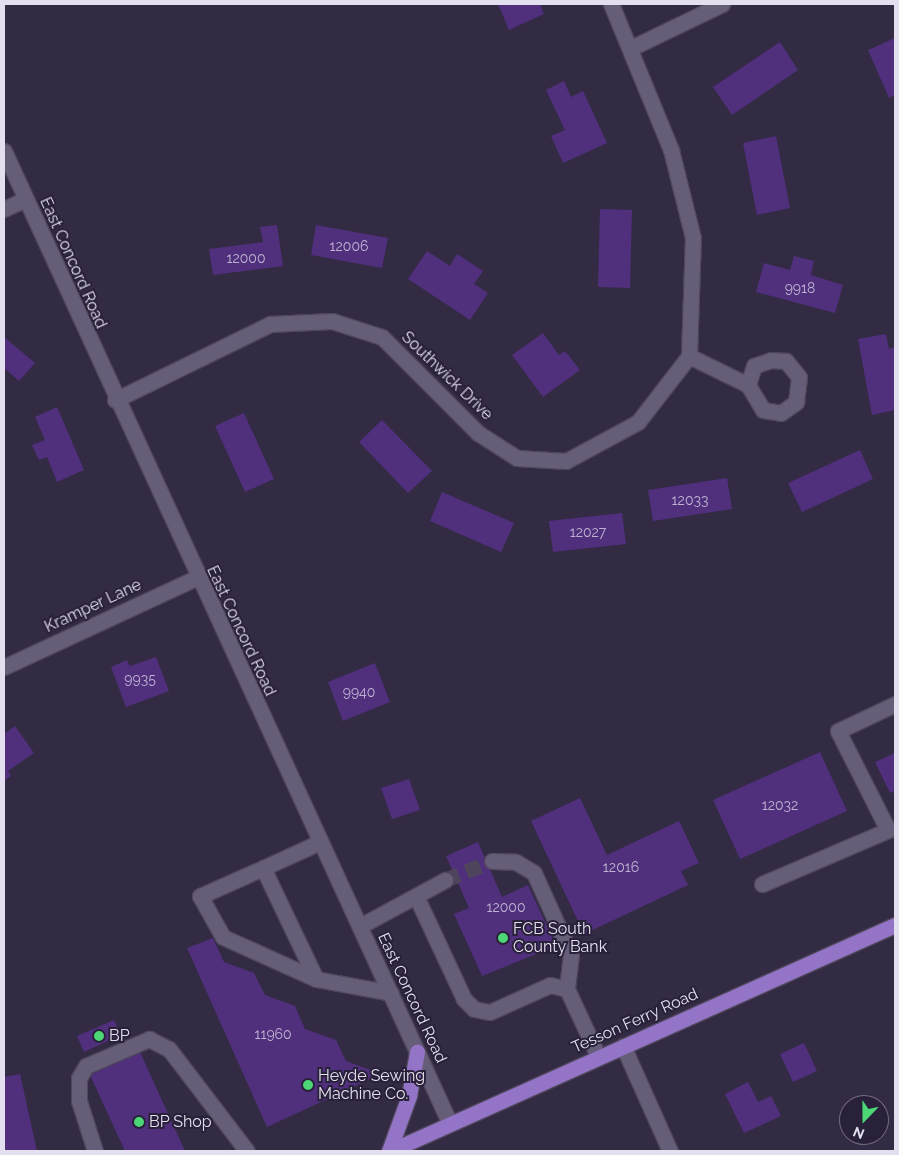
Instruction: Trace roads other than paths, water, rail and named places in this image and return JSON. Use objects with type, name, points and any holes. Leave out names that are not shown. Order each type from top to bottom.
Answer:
[{"type":"main road","name":"Tesson Ferry Road","points":[[390,1151],[598,1056],[895,925]]},
{"type":"main road","points":[[390,1151],[406,1105],[417,1052]]},
{"type":"street","points":[[611,4],[633,48],[671,150],[693,238],[689,356],[748,385]]},
{"type":"street","points":[[633,48],[722,4]]},
{"type":"street","name":"East Concord Road","points":[[4,151],[196,578],[360,926],[450,1124]]},
{"type":"street","points":[[4,209],[25,199]]},
{"type":"street","name":"Southwick Drive","points":[[115,400],[270,324],[332,321],[382,337],[478,433],[517,458],[566,461],[638,422],[689,356]]},
{"type":"street","name":"Kramper Lane","points":[[4,666],[196,578]]},
{"type":"street","points":[[762,884],[893,833],[838,731],[895,704]]},
{"type":"street","points":[[320,842],[200,896],[223,937],[316,979],[391,993]]},
{"type":"street","points":[[492,860],[516,862],[534,873],[572,955],[567,989],[598,1056]]},
{"type":"street","points":[[263,868],[316,979]]},
{"type":"street","points":[[360,926],[446,880]]},
{"type":"street","points":[[416,896],[464,999],[474,1009],[490,1012],[550,985],[567,989]]},
{"type":"street","points":[[95,1151],[79,1101],[79,1078],[86,1066],[149,1039],[169,1049],[247,1151]]},
{"type":"street","points":[[623,1046],[670,1151]]},
{"type":"tunnel","points":[[445,880],[492,861]]},
{"type":"place","name":"FCB South County Bank","points":[[503,938]]},
{"type":"place","name":"BP","points":[[99,1036]]},
{"type":"place","name":"Heyde Sewing Machine Co.","points":[[308,1085]]},
{"type":"place","name":"BP Shop","points":[[139,1122]]}]
